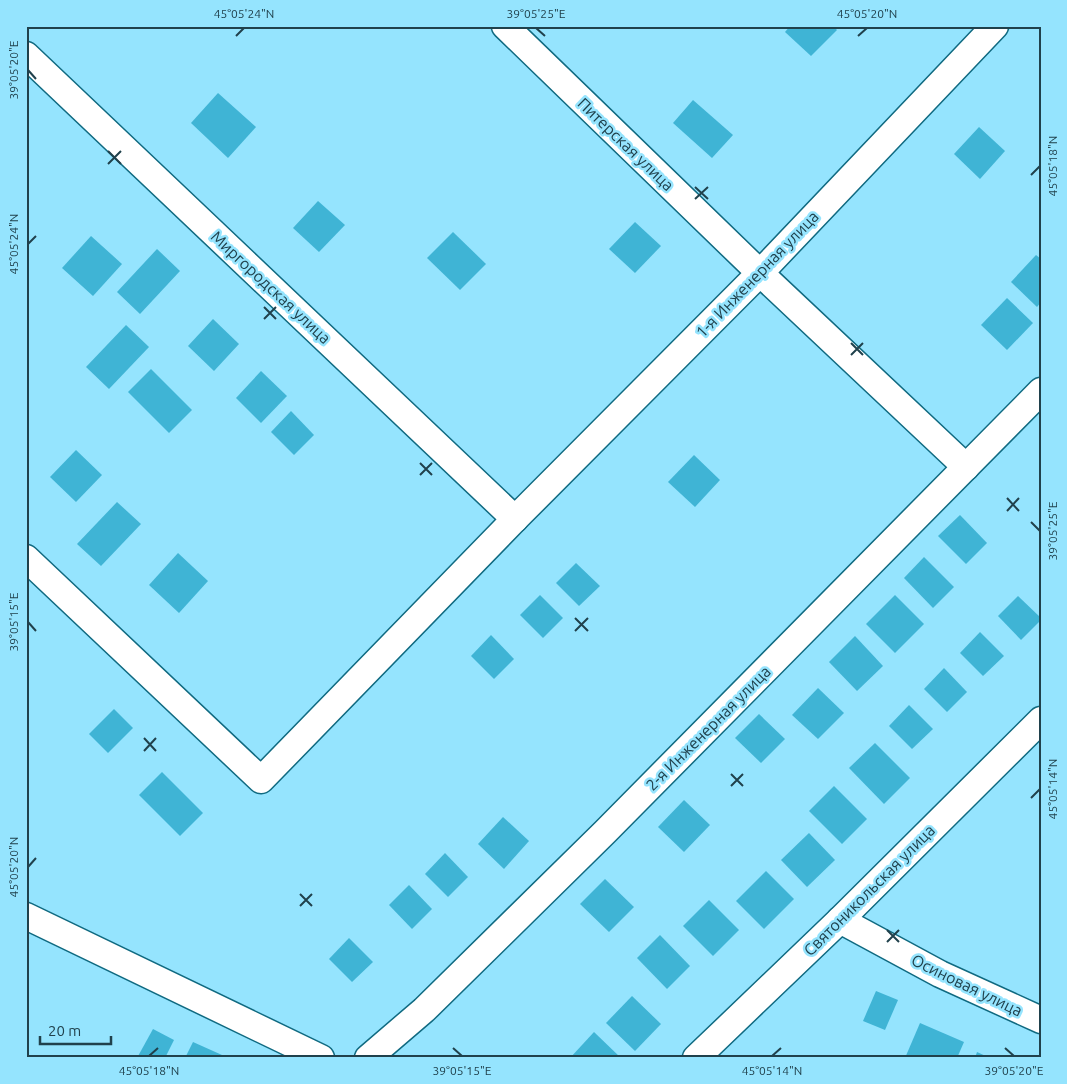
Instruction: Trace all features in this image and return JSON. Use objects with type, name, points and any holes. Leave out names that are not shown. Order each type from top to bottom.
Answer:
[{"type":"street","name":"Питерская улица","points":[[505,26],[760,273],[966,467]]},
{"type":"street","name":"1-я Инженерная улица","points":[[26,558],[261,780],[515,519],[760,273],[995,26]]},
{"type":"street","name":"Миргородская улица","points":[[26,55],[515,519]]},
{"type":"street","name":"2-я Инженерная улица","points":[[368,1058],[424,1010],[598,839],[1041,391]]},
{"type":"street","name":"Святоникольская улица","points":[[696,1058],[840,920],[1041,720]]},
{"type":"street","points":[[26,916],[321,1058]]},
{"type":"street","name":"Осиновая улица","points":[[840,920],[940,974],[1041,1020]]},
{"type":"building","points":[[790,26],[833,26],[837,30],[811,56],[785,32]]},
{"type":"building","points":[[218,93],[256,127],[228,158],[191,123]]},
{"type":"building","points":[[693,100],[733,135],[712,158],[673,123]]},
{"type":"building","points":[[979,127],[1005,151],[980,179],[954,154]]},
{"type":"building","points":[[318,201],[345,225],[319,252],[293,228]]},
{"type":"building","points":[[635,222],[661,246],[635,273],[609,249]]},
{"type":"building","points":[[453,232],[486,264],[460,290],[427,258]]},
{"type":"building","points":[[91,236],[122,264],[93,296],[62,268]]},
{"type":"building","points":[[157,249],[180,271],[140,314],[117,292]]},
{"type":"building","points":[[1036,255],[1041,259],[1041,302],[1037,307],[1011,282]]},
{"type":"building","points":[[1007,298],[1033,323],[1007,350],[981,325]]},
{"type":"building","points":[[213,319],[239,344],[214,371],[188,346]]},
{"type":"building","points":[[126,325],[149,347],[109,389],[86,367]]},
{"type":"building","points":[[151,369],[192,410],[169,433],[128,392]]},
{"type":"building","points":[[261,371],[287,396],[261,423],[236,398]]},
{"type":"building","points":[[291,411],[314,435],[294,455],[271,432]]},
{"type":"building","points":[[76,450],[102,475],[76,502],[50,477]]},
{"type":"building","points":[[694,455],[720,480],[695,507],[668,482]]},
{"type":"building","points":[[117,502],[141,524],[101,566],[77,544]]},
{"type":"building","points":[[960,515],[987,543],[966,564],[938,536]]},
{"type":"building","points":[[178,553],[208,581],[179,613],[149,585]]},
{"type":"building","points":[[924,557],[954,587],[933,608],[904,578]]},
{"type":"building","points":[[576,563],[600,586],[579,606],[556,583]]},
{"type":"building","points":[[540,595],[563,618],[543,638],[520,615]]},
{"type":"building","points":[[895,595],[924,624],[895,653],[866,624]]},
{"type":"building","points":[[1018,596],[1041,618],[1021,640],[998,616]]},
{"type":"building","points":[[980,632],[1004,656],[983,676],[960,653]]},
{"type":"building","points":[[491,635],[514,659],[494,679],[471,656]]},
{"type":"building","points":[[855,636],[883,666],[857,691],[829,662]]},
{"type":"building","points":[[944,668],[967,692],[947,712],[924,689]]},
{"type":"building","points":[[818,688],[844,713],[818,739],[792,715]]},
{"type":"building","points":[[909,705],[933,729],[912,749],[889,726]]},
{"type":"building","points":[[114,709],[133,728],[108,753],[89,734]]},
{"type":"building","points":[[759,714],[785,739],[761,763],[735,738]]},
{"type":"building","points":[[875,743],[910,778],[884,804],[849,768]]},
{"type":"building","points":[[162,772],[203,813],[180,836],[139,795]]},
{"type":"building","points":[[834,786],[867,819],[842,844],[809,811]]},
{"type":"building","points":[[684,800],[710,825],[684,852],[658,827]]},
{"type":"building","points":[[503,817],[529,841],[504,869],[478,844]]},
{"type":"building","points":[[809,833],[835,860],[807,887],[781,860]]},
{"type":"building","points":[[445,853],[468,877],[448,897],[425,874]]},
{"type":"building","points":[[766,871],[794,899],[764,929],[736,901]]},
{"type":"building","points":[[605,879],[634,907],[609,932],[580,904]]},
{"type":"building","points":[[409,885],[432,909],[412,929],[389,905]]},
{"type":"building","points":[[709,900],[739,930],[713,956],[683,926]]},
{"type":"building","points":[[660,935],[690,966],[667,989],[637,958]]},
{"type":"building","points":[[349,938],[373,962],[352,982],[329,959]]},
{"type":"building","points":[[876,991],[898,1000],[885,1030],[863,1021]]},
{"type":"building","points":[[632,996],[661,1024],[635,1051],[606,1023]]},
{"type":"building","points":[[920,1023],[964,1042],[957,1058],[905,1058]]},
{"type":"building","points":[[153,1029],[174,1040],[165,1058],[137,1058]]},
{"type":"building","points":[[594,1032],[621,1058],[570,1058]]},
{"type":"building","points":[[193,1042],[222,1055],[221,1058],[185,1058]]},
{"type":"building","points":[[977,1052],[990,1058],[975,1058]]}]
